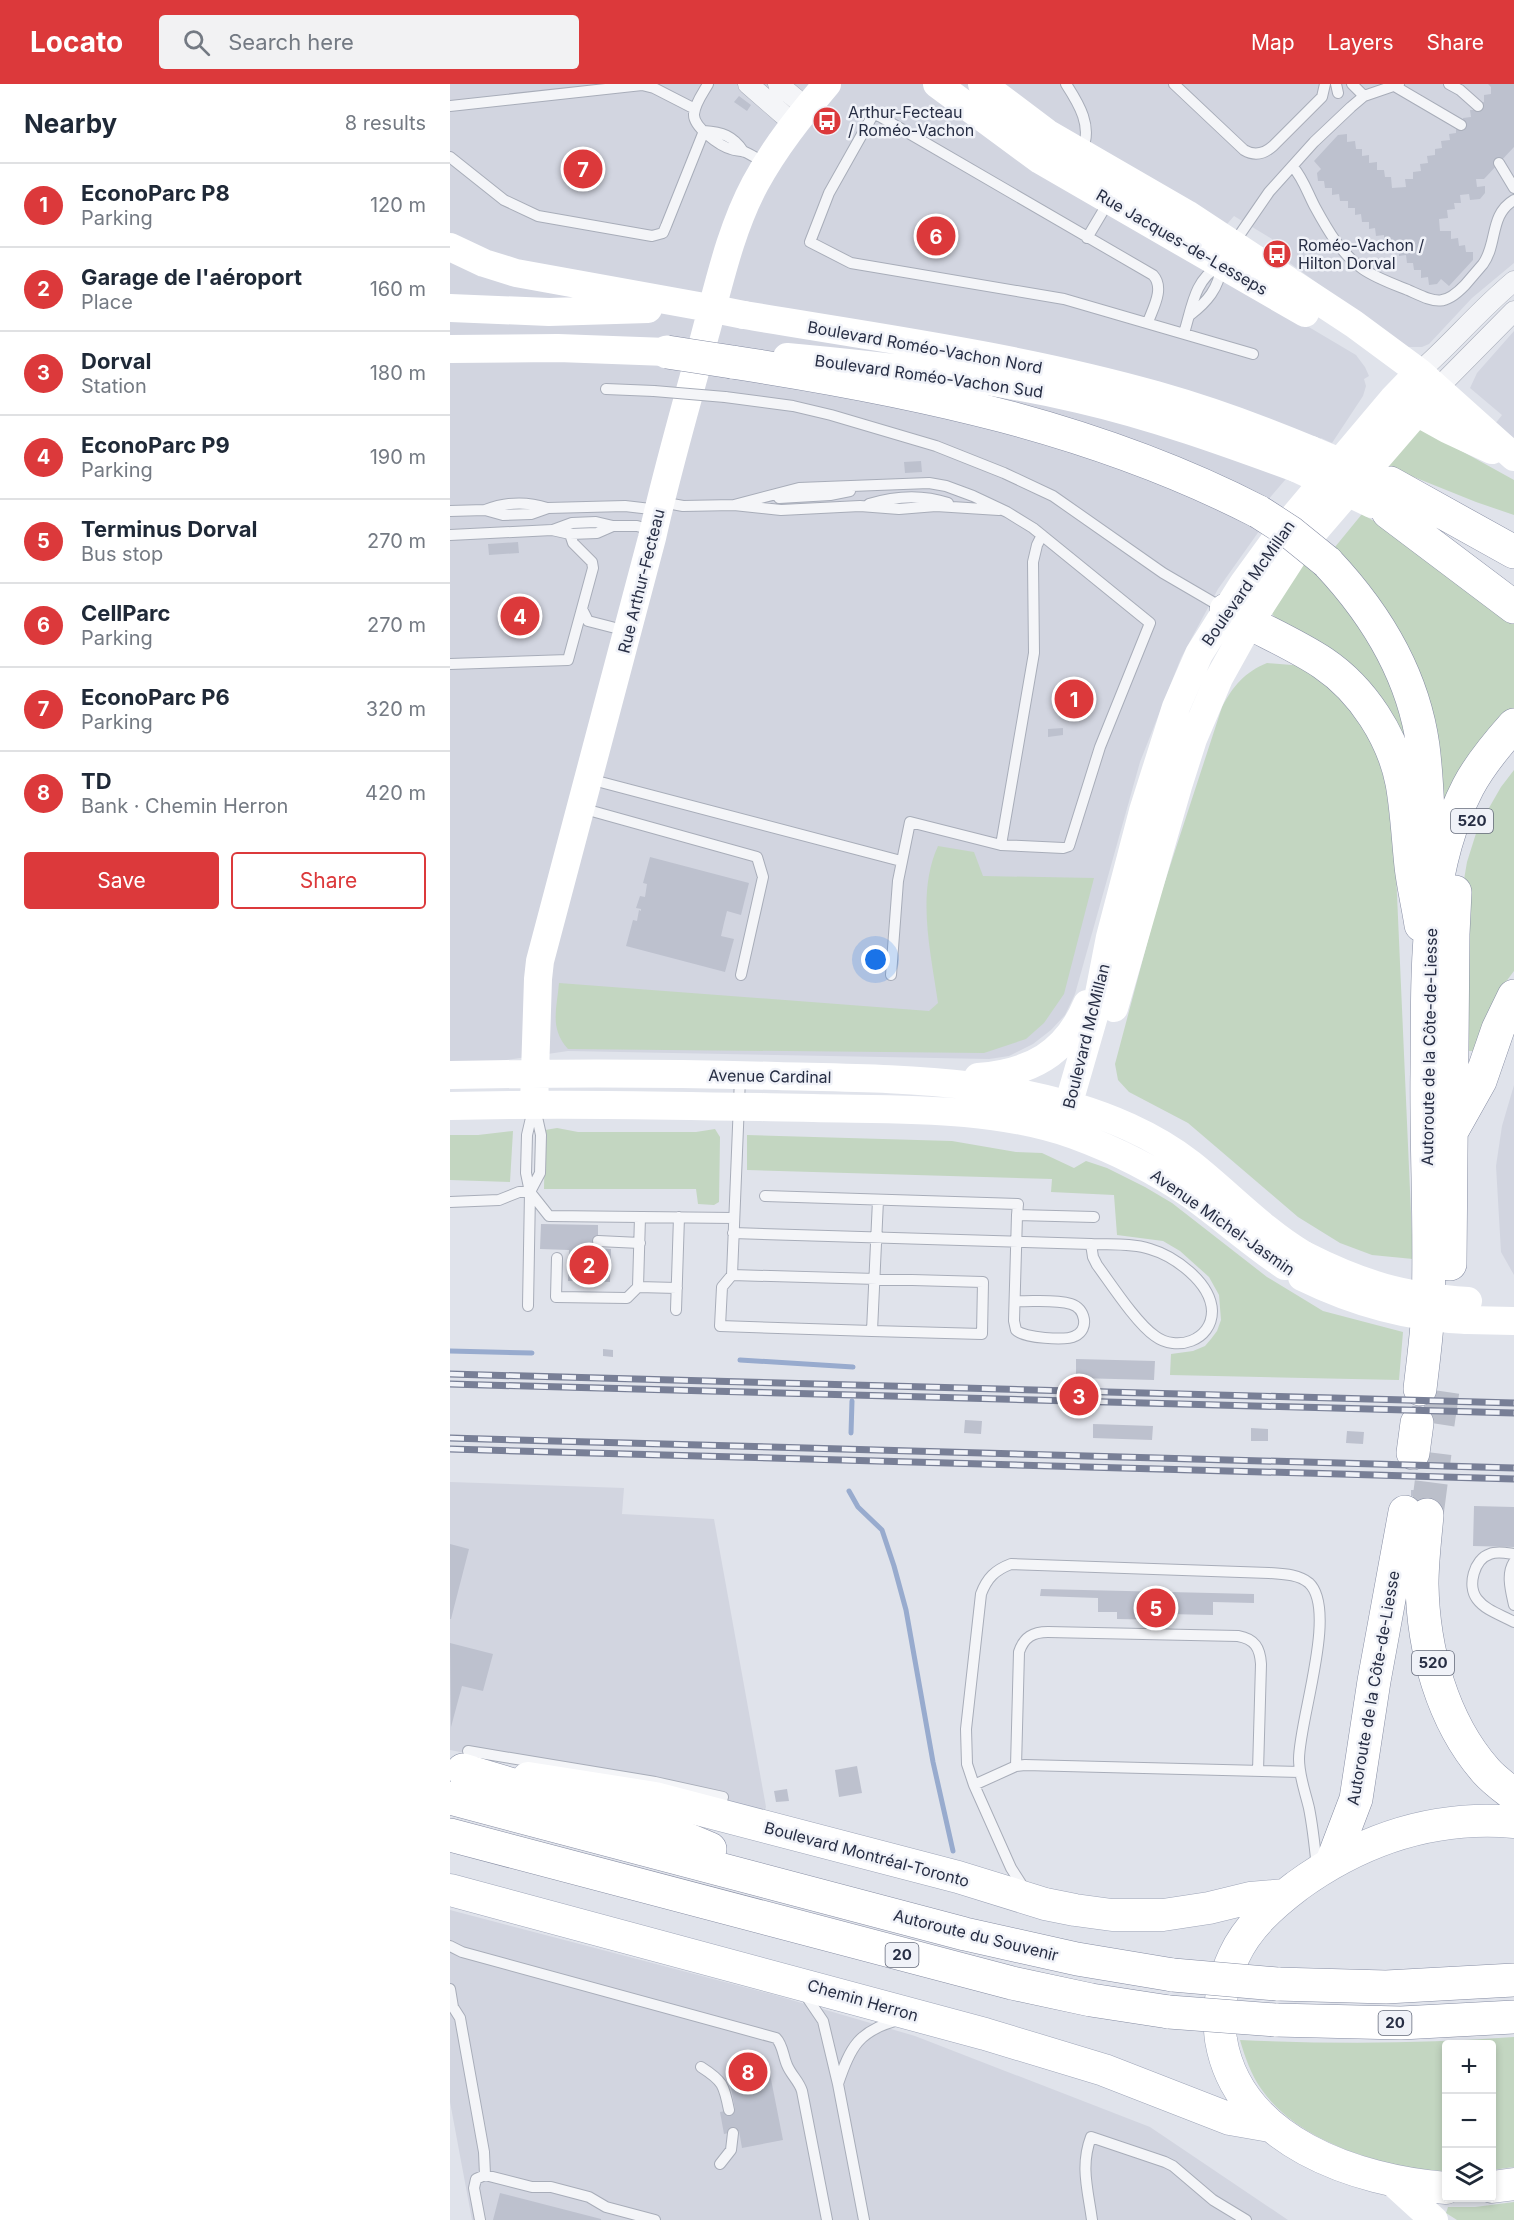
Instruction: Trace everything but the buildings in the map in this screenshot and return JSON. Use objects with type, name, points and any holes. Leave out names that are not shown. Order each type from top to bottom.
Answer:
[{"type":"highway","points":[[667,352],[733,358],[857,382],[1016,418],[1154,463],[1259,512],[1290,532],[1327,562],[1351,589],[1380,628],[1399,662],[1413,700],[1425,762],[1433,900]]},
{"type":"highway","points":[[1383,500],[1514,529]]},
{"type":"highway","points":[[1383,500],[1514,552]]},
{"type":"highway","points":[[1383,500],[1514,572]]},
{"type":"highway","points":[[1383,500],[1514,607]]},
{"type":"highway","points":[[1238,617],[1305,652],[1333,670],[1356,692],[1378,723],[1396,762],[1402,783],[1411,867],[1428,961]]},
{"type":"highway","name":"Autoroute de la Côte-de-Liesse","points":[[1514,725],[1475,774],[1461,802],[1450,831],[1433,900],[1428,961],[1426,1113],[1431,1389],[1449,1313],[1453,1131],[1453,925],[1458,871],[1466,837],[1477,809],[1491,781],[1514,752]]},
{"type":"highway","points":[[1453,1131],[1480,1081],[1498,1029],[1514,996]]},
{"type":"highway","name":"Autoroute de la Côte-de-Liesse","points":[[1324,1867],[1356,1798],[1374,1682],[1416,1514],[1425,1626],[1435,1673],[1455,1724],[1471,1752],[1488,1773],[1514,1795]]},
{"type":"highway","name":"Autoroute du Souvenir","points":[[458,1771],[627,1814],[822,1897],[1036,1951],[1173,1975],[1277,1984],[1396,1987],[1514,1980]]},
{"type":"highway","name":"20","points":[[450,1835],[1012,1983],[1091,2000],[1169,2012],[1275,2020],[1411,2023],[1514,2017]]},
{"type":"main road","name":"Boulevard Montréal-Toronto","points":[[458,1771],[625,1792],[718,1814],[1075,1910],[1112,1915],[1148,1915],[1209,1908],[1250,1898],[1285,1895]]},
{"type":"main road","points":[[1442,2187],[1390,2180],[1352,2169],[1323,2158],[1270,2126],[1249,2103],[1230,2071],[1222,2044],[1220,2006],[1227,1973],[1234,1954],[1251,1928],[1285,1895],[1324,1867],[1372,1843],[1424,1827],[1473,1821],[1514,1822]]},
{"type":"main road","name":"Chemin Herron","points":[[450,1890],[917,2016],[1104,2070],[1230,2119],[1270,2126]]},
{"type":"main road","points":[[1496,2186],[1514,2184]]},
{"type":"street","points":[[747,84],[800,116]]},
{"type":"street","points":[[778,84],[800,116]]},
{"type":"street","name":"Rue Arthur-Fecteau","points":[[534,1105],[540,961],[731,242],[744,207],[755,157],[800,116],[827,84]]},
{"type":"street","name":"Rue Jacques-de-Lesseps","points":[[937,84],[1018,146],[1073,164],[1187,213],[1228,254],[1416,393],[1514,458]]},
{"type":"street","name":"Rue Jacques-de-Lesseps","points":[[981,84],[1047,133],[1109,201],[1228,254]]},
{"type":"street","name":"Boulevard Roméo-Vachon Nord","points":[[450,248],[484,263],[516,273],[687,306],[938,347],[1092,378],[1221,415],[1383,500]]},
{"type":"street","name":"Boulevard McMillan","points":[[1416,393],[1441,353],[1488,304],[1514,281]]},
{"type":"street","points":[[450,308],[549,312],[687,306]]},
{"type":"street","name":"Boulevard McMillan","points":[[1073,1121],[1193,739],[1219,678],[1238,617],[1280,533],[1416,393],[1514,311]]},
{"type":"street","points":[[450,349],[558,348],[667,352]]},
{"type":"street","name":"Boulevard Roméo-Vachon Sud","points":[[733,358],[874,366],[1017,386],[1089,402],[1220,440],[1304,459]]},
{"type":"street","name":"Boulevard McMillan","points":[[1073,1121],[1110,937],[1143,811],[1165,739],[1199,654],[1238,617]]},
{"type":"street","points":[[934,1080],[1005,1075],[1026,1067],[1052,1052],[1063,1043],[1080,1019],[1110,937]]},
{"type":"street","name":"Avenue Cardinal","points":[[450,1074],[740,1075],[934,1080],[1014,1092],[1073,1121]]},
{"type":"street","name":"Avenue Cardinal","points":[[450,1106],[738,1107],[963,1113],[1020,1122],[1073,1121]]},
{"type":"street","name":"Avenue Michel-Jasmin","points":[[1073,1121],[1127,1127],[1179,1155],[1276,1237],[1303,1266],[1347,1276],[1378,1287],[1420,1296],[1468,1311],[1514,1321]]},
{"type":"street","name":"Avenue Michel-Jasmin","points":[[1468,1311],[1514,1301]]},
{"type":"street","points":[[1390,2180],[1434,2220]]},
{"type":"lane","points":[[708,84],[695,109],[694,120],[714,141],[755,157]]},
{"type":"lane","points":[[1066,84],[1086,125],[1086,142],[1073,164]]},
{"type":"lane","points":[[1174,84],[1244,150],[1255,154],[1268,151],[1298,122],[1322,97],[1325,84]]},
{"type":"lane","points":[[1352,84],[1364,96]]},
{"type":"lane","points":[[1449,84],[1460,90],[1478,106]]},
{"type":"lane","points":[[450,106],[642,85],[654,88],[695,109]]},
{"type":"lane","points":[[1184,333],[1190,315],[1206,303],[1220,280],[1228,254],[1269,192],[1314,142],[1374,88],[1395,85],[1461,125]]},
{"type":"lane","points":[[1148,322],[1159,290],[1156,279],[874,113],[829,193],[810,242],[850,263],[1048,295],[1084,303],[1253,354]]},
{"type":"lane","points":[[450,157],[504,200],[538,216],[652,236],[663,233],[704,131]]},
{"type":"lane","points":[[1499,163],[1514,188]]},
{"type":"lane","points":[[1293,167],[1320,216],[1336,241],[1353,261],[1374,275],[1433,300],[1446,301],[1452,298],[1477,272],[1488,256],[1496,219],[1508,203],[1514,200]]},
{"type":"lane","points":[[1087,238],[1109,201]]},
{"type":"lane","points":[[606,389],[725,397],[794,406],[936,446],[1004,472],[1053,496],[1163,573],[1238,617]]},
{"type":"lane","points":[[734,505],[757,499],[830,495],[873,485],[938,484],[974,506]]},
{"type":"lane","points":[[450,511],[485,510],[503,504],[532,503],[548,508],[625,506],[658,514]]},
{"type":"lane","points":[[552,530],[572,523],[588,522],[613,526],[637,526],[658,514],[683,506],[734,505],[781,510],[974,506],[1006,512],[1042,535],[1150,623],[1103,737],[1069,846],[1063,848],[1001,845],[910,822],[896,896],[891,975]]},
{"type":"lane","points":[[450,534],[552,530],[570,534],[597,533],[613,526]]},
{"type":"lane","points":[[450,664],[568,660],[593,568],[592,562],[573,543],[570,534]]},
{"type":"lane","points":[[1001,845],[1034,653],[1033,562],[1042,535]]},
{"type":"lane","points":[[582,609],[588,621],[628,631]]},
{"type":"lane","points":[[589,779],[901,861]]},
{"type":"lane","points":[[581,808],[757,857],[763,877],[741,975]]},
{"type":"lane","points":[[732,1275],[983,1282],[982,1334],[720,1326],[722,1287],[732,1275],[740,1075]]},
{"type":"lane","points":[[528,1306],[530,1192],[540,1173],[541,1135],[534,1105]]},
{"type":"lane","points":[[450,1202],[492,1201],[519,1192],[530,1192]]},
{"type":"lane","points":[[530,1192],[549,1216],[734,1218]]},
{"type":"lane","points":[[765,1196],[1018,1204],[1014,1326],[1020,1334],[1069,1338],[1076,1336],[1083,1328],[1084,1316],[1072,1304],[1015,1301]]},
{"type":"lane","points":[[872,1331],[878,1200]]},
{"type":"lane","points":[[1017,1215],[1094,1217]]},
{"type":"lane","points":[[557,1258],[556,1297],[627,1298],[638,1287],[640,1217]]},
{"type":"lane","points":[[676,1310],[679,1217]]},
{"type":"lane","points":[[733,1233],[1091,1244],[1149,1249],[1187,1270],[1203,1288],[1211,1304],[1211,1318],[1203,1331],[1192,1341],[1179,1344],[1155,1337],[1140,1322],[1097,1265],[1091,1244]]},
{"type":"lane","points":[[598,1241],[640,1243]]},
{"type":"lane","points":[[638,1287],[676,1288]]},
{"type":"lane","points":[[1514,1554],[1501,1552],[1488,1554],[1475,1568],[1473,1581],[1474,1594],[1485,1608],[1514,1622]]},
{"type":"lane","points":[[1514,1562],[1510,1576],[1514,1605]]},
{"type":"lane","points":[[1032,1900],[1011,1868],[974,1785],[968,1764],[966,1729],[981,1594],[985,1583],[1000,1568],[1011,1564],[1269,1573],[1295,1576],[1308,1583],[1316,1594],[1320,1624],[1300,1743],[1300,1772],[1311,1823],[1324,1867]]},
{"type":"lane","points":[[1016,1766],[1021,1647],[1026,1638],[1036,1633],[1238,1636],[1253,1642],[1259,1649],[1261,1664],[1258,1771]]},
{"type":"lane","points":[[974,1785],[1016,1766],[1055,1765],[1300,1772]]},
{"type":"lane","points":[[450,1946],[462,1952],[776,2038],[780,2042],[788,2067],[798,2080],[802,2091],[827,2220]]},
{"type":"lane","points":[[792,1981],[807,1996],[822,2021],[838,2085],[864,2220]]},
{"type":"lane","points":[[450,1989],[453,2007],[460,2018],[484,2152],[485,2175]]},
{"type":"lane","points":[[838,2085],[851,2049],[863,2036],[879,2026],[917,2016]]},
{"type":"lane","points":[[701,2067],[717,2077],[723,2084],[729,2110]]},
{"type":"lane","points":[[720,2164],[731,2150],[733,2133]]},
{"type":"lane","points":[[1092,2220],[1084,2164],[1091,2137],[1173,2166],[1213,2200],[1246,2220]]},
{"type":"lane","points":[[480,2220],[474,2188],[476,2179],[485,2175],[532,2187],[551,2187],[589,2197],[606,2207],[655,2220]]},
{"type":"shaded area","points":[[450,84],[1514,84],[1514,263],[1472,298],[1429,344],[1422,347],[1404,347],[1283,258],[1272,239],[1234,216],[1196,260],[1356,355],[1369,376],[1364,379],[1366,386],[1363,396],[1332,443],[1321,438],[1267,501],[1262,527],[1218,589],[1181,658],[1140,762],[1075,994],[1065,1015],[1033,1044],[1009,1056],[989,1059],[568,1051],[480,1064],[450,1065]]},
{"type":"shaded area","points":[[1514,331],[1514,438],[1495,424],[1502,415],[1470,388],[1477,373]]},
{"type":"shaded area","points":[[1514,1085],[1514,1275],[1501,1252],[1496,1166],[1502,1126]]},
{"type":"shaded area","points":[[450,1482],[624,1488],[622,1514],[714,1519],[766,1807],[764,1812],[450,1750]]},
{"type":"shaded area","points":[[450,1910],[771,1994],[915,2036],[1150,2127],[1288,2220],[472,2220],[450,2102]]},
{"type":"green space","points":[[1420,428],[1514,480],[1514,515],[1384,465]]},
{"type":"green space","points":[[1362,514],[1434,557],[1514,616],[1514,711],[1444,816],[1335,547]]},
{"type":"green space","points":[[1302,555],[1335,589],[1391,675],[1416,764],[1272,614]]},
{"type":"green space","points":[[1267,663],[1305,666],[1327,683],[1369,729],[1386,785],[1396,872],[1413,1259],[1372,1255],[1340,1243],[1298,1217],[1188,1123],[1129,1092],[1118,1080],[1115,1064],[1157,906],[1222,707],[1240,680]]},
{"type":"green space","points":[[1514,770],[1514,971],[1499,991],[1474,1051],[1466,1051],[1461,897],[1467,862],[1478,827],[1501,787]]},
{"type":"green space","points":[[938,846],[974,852],[983,876],[1094,878],[1064,994],[1044,1023],[1026,1039],[984,1053],[568,1049],[562,1041],[556,1025],[559,983],[929,1011],[938,1003],[929,944],[926,904],[931,864]]},
{"type":"green space","points":[[557,1128],[578,1132],[696,1132],[715,1129],[720,1137],[719,1202],[714,1205],[698,1204],[696,1189],[544,1189],[545,1130]]},
{"type":"green space","points":[[513,1131],[510,1182],[450,1180],[450,1135]]},
{"type":"green space","points":[[747,1135],[952,1141],[1016,1152],[1042,1153],[1074,1168],[1086,1161],[1107,1168],[1172,1203],[1267,1277],[1323,1311],[1403,1332],[1399,1380],[1170,1375],[1171,1354],[1193,1351],[1205,1346],[1217,1331],[1221,1320],[1219,1295],[1209,1277],[1180,1251],[1163,1241],[1117,1235],[1114,1195],[1051,1192],[1052,1179],[747,1170]]},
{"type":"green space","points":[[1514,2037],[1514,2167],[1496,2169],[1496,2040],[1462,2040]]},
{"type":"green space","points":[[1240,2040],[1377,2043],[1442,2041],[1442,2171],[1397,2165],[1371,2158],[1320,2138],[1298,2124],[1278,2108],[1262,2090],[1246,2059]]},
{"type":"green space","points":[[1514,2202],[1514,2220],[1457,2220],[1446,2213],[1448,2207],[1475,2207]]},
{"type":"waterway","points":[[450,1351],[532,1353]]},
{"type":"waterway","points":[[740,1360],[853,1367]]},
{"type":"waterway","points":[[851,1433],[852,1401]]},
{"type":"waterway","points":[[849,1491],[858,1507],[882,1530],[894,1566],[906,1610],[933,1762],[953,1851]]},
{"type":"tunnel","points":[[1438,1424],[1443,1390]]},
{"type":"tunnel","points":[[1427,1515],[1435,1453]]},
{"type":"railway","points":[[450,1374],[1514,1403]]},
{"type":"railway","points":[[450,1384],[1514,1413]]},
{"type":"railway","points":[[450,1438],[1514,1468]]},
{"type":"railway","points":[[450,1449],[1514,1479]]},
{"type":"place","name":"Arthur-Fecteau / Roméo-Vachon","points":[[827,121]]},
{"type":"place","name":"EconoParc P6","points":[[583,169]]},
{"type":"place","name":"CellParc","points":[[936,236]]},
{"type":"place","name":"Roméo-Vachon / Hilton Dorval","points":[[1277,254]]},
{"type":"place","name":"EconoParc P9","points":[[520,616]]},
{"type":"place","name":"EconoParc P8","points":[[1074,699]]},
{"type":"place","name":"Garage de l'aéroport","points":[[589,1265]]},
{"type":"place","name":"Dorval","points":[[1079,1396]]},
{"type":"place","name":"Terminus Dorval","points":[[1156,1608]]},
{"type":"place","name":"TD","points":[[748,2072]]}]
